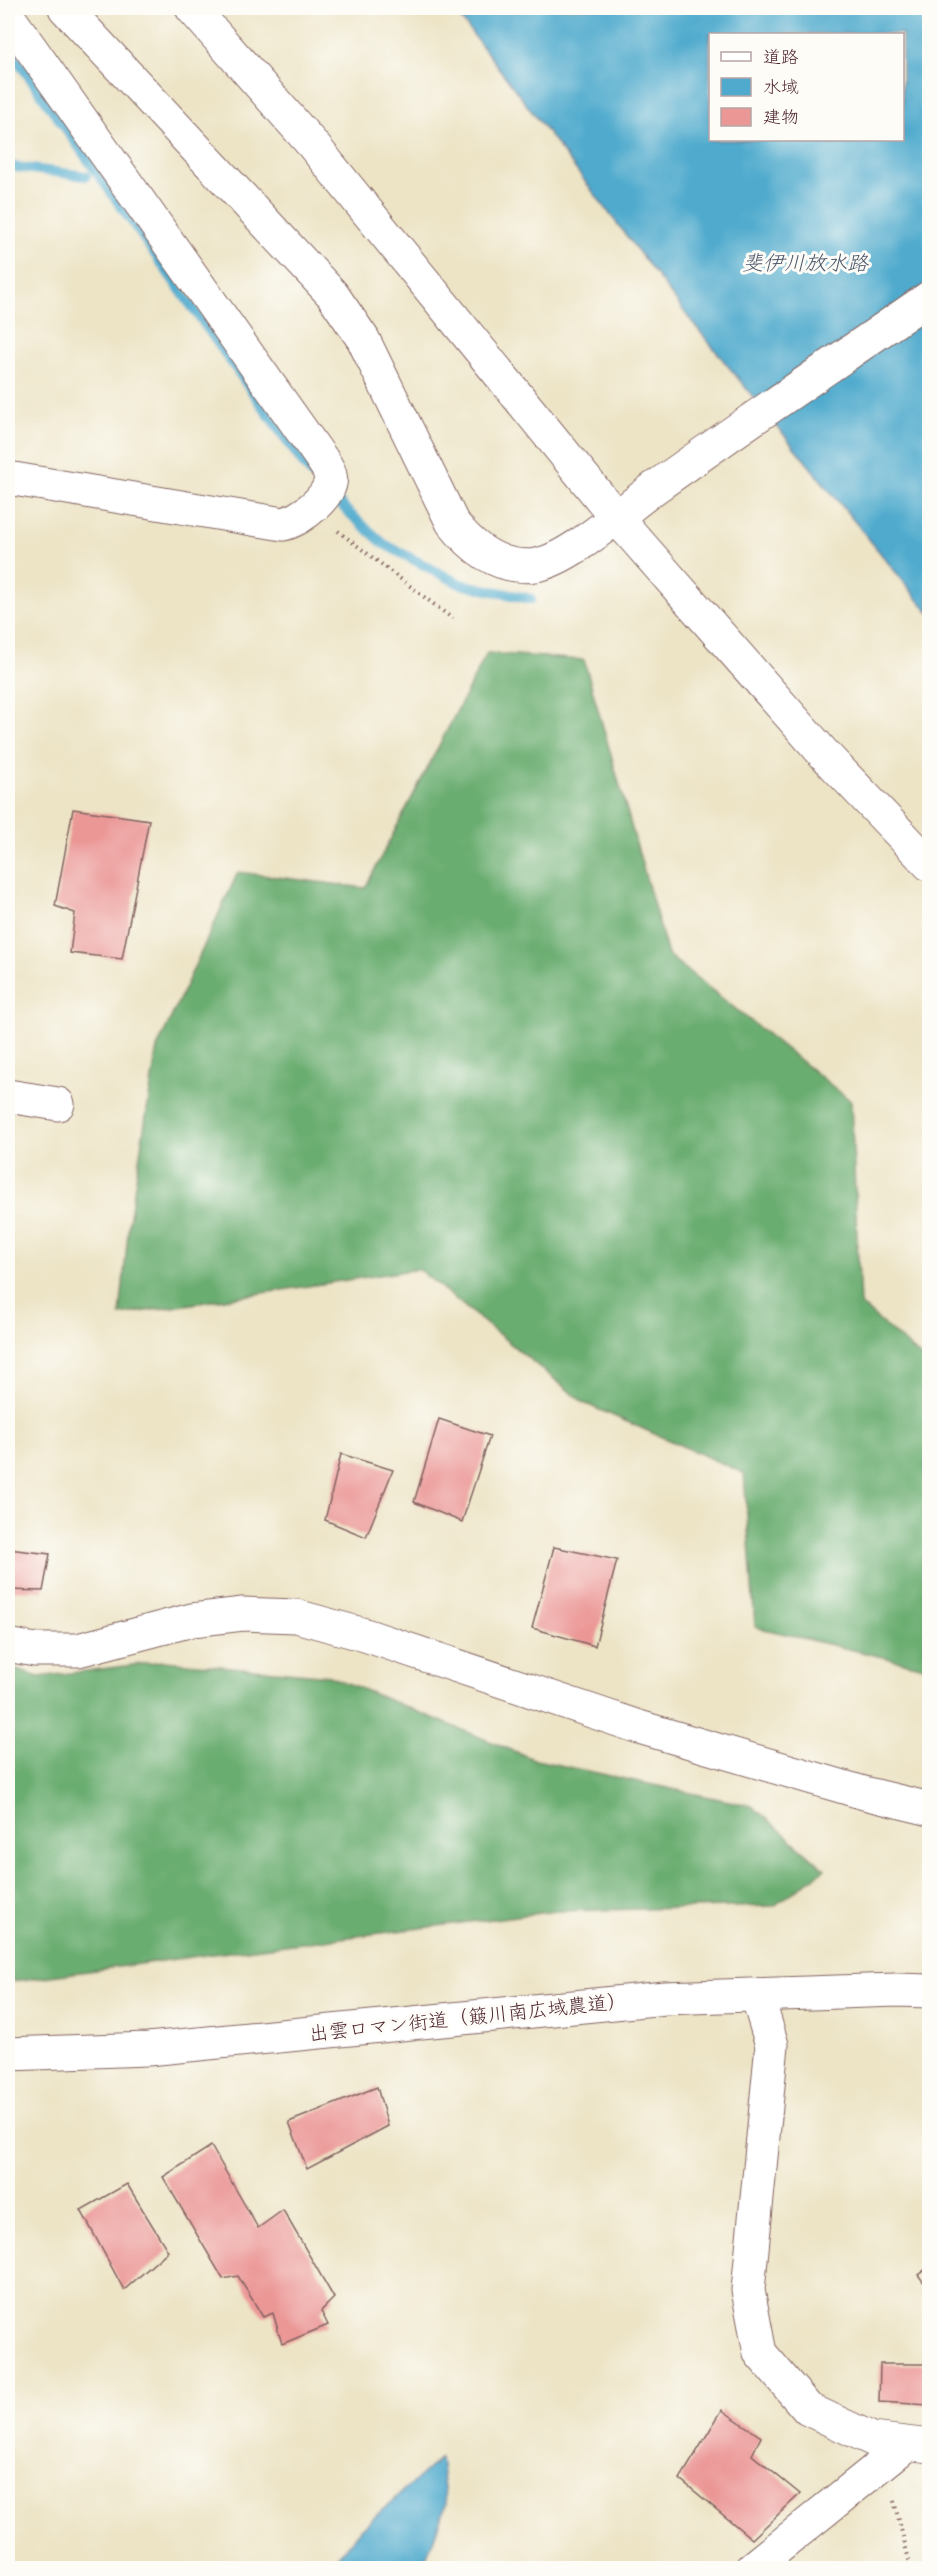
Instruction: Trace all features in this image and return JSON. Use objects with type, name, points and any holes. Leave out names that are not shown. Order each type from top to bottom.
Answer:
[{"type":"street","points":[[65,8],[332,294],[363,339],[452,522],[468,543],[488,557],[512,565],[537,565],[562,556],[930,297]]},
{"type":"street","points":[[192,8],[312,145],[616,516],[824,754],[930,865]]},
{"type":"street","points":[[8,16],[321,458],[330,474],[320,498],[301,518],[283,524],[8,478]]},
{"type":"street","points":[[8,1096],[58,1104]]},
{"type":"street","points":[[8,1645],[34,1650],[78,1650],[192,1620],[243,1614],[296,1616],[366,1635],[639,1727],[864,1793],[930,1809]]},
{"type":"street","name":"出雲ロマン街道（簸川南広域農道）","points":[[8,2054],[148,2049],[665,1998],[896,1990],[930,1991]]},
{"type":"street","points":[[757,1995],[772,2045],[748,2290],[760,2353],[808,2409],[872,2439],[907,2451]]},
{"type":"street","points":[[753,2568],[907,2451]]},
{"type":"path","points":[[320,498],[453,619]]},
{"type":"path","points":[[907,2451],[911,2568]]},
{"type":"green space","points":[[487,653],[584,660],[668,955],[851,1101],[860,1304],[929,1364],[929,1668],[755,1627],[744,1473],[584,1403],[418,1269],[120,1315],[129,1222],[157,1048],[238,872],[365,888]]},
{"type":"green space","points":[[164,1661],[330,1676],[536,1760],[752,1806],[825,1869],[774,1906],[557,1911],[8,1982],[8,1667],[39,1677]]},
{"type":"water","name":"斐伊川放水路","points":[[453,8],[929,8],[929,613],[689,318]]},
{"type":"water","points":[[440,2458],[446,2505],[427,2556],[408,2568],[328,2568],[358,2532]]},
{"type":"building","points":[[73,809],[149,820],[122,959],[70,953],[75,913],[55,906]]},
{"type":"building","points":[[439,1419],[490,1436],[462,1522],[414,1502]]},
{"type":"building","points":[[341,1454],[393,1470],[366,1537],[325,1520]]},
{"type":"building","points":[[554,1547],[617,1560],[595,1646],[532,1628]]},
{"type":"building","points":[[8,1549],[50,1554],[43,1591],[8,1590]]},
{"type":"building","points":[[377,2087],[388,2126],[307,2169],[289,2122]]},
{"type":"building","points":[[211,2146],[258,2228],[283,2210],[334,2298],[321,2311],[328,2325],[282,2344],[273,2313],[263,2317],[238,2276],[223,2279],[163,2177]]},
{"type":"building","points":[[127,2184],[168,2251],[124,2290],[81,2210]]},
{"type":"building","points":[[930,2266],[930,2290],[918,2275]]},
{"type":"building","points":[[880,2364],[930,2364],[930,2405],[879,2402]]},
{"type":"building","points":[[722,2410],[761,2437],[752,2455],[800,2494],[752,2539],[680,2479]]},
{"type":"waterway","points":[[8,47],[307,469],[348,512],[384,544],[460,584],[531,599]]},
{"type":"waterway","points":[[8,166],[86,176]]}]
